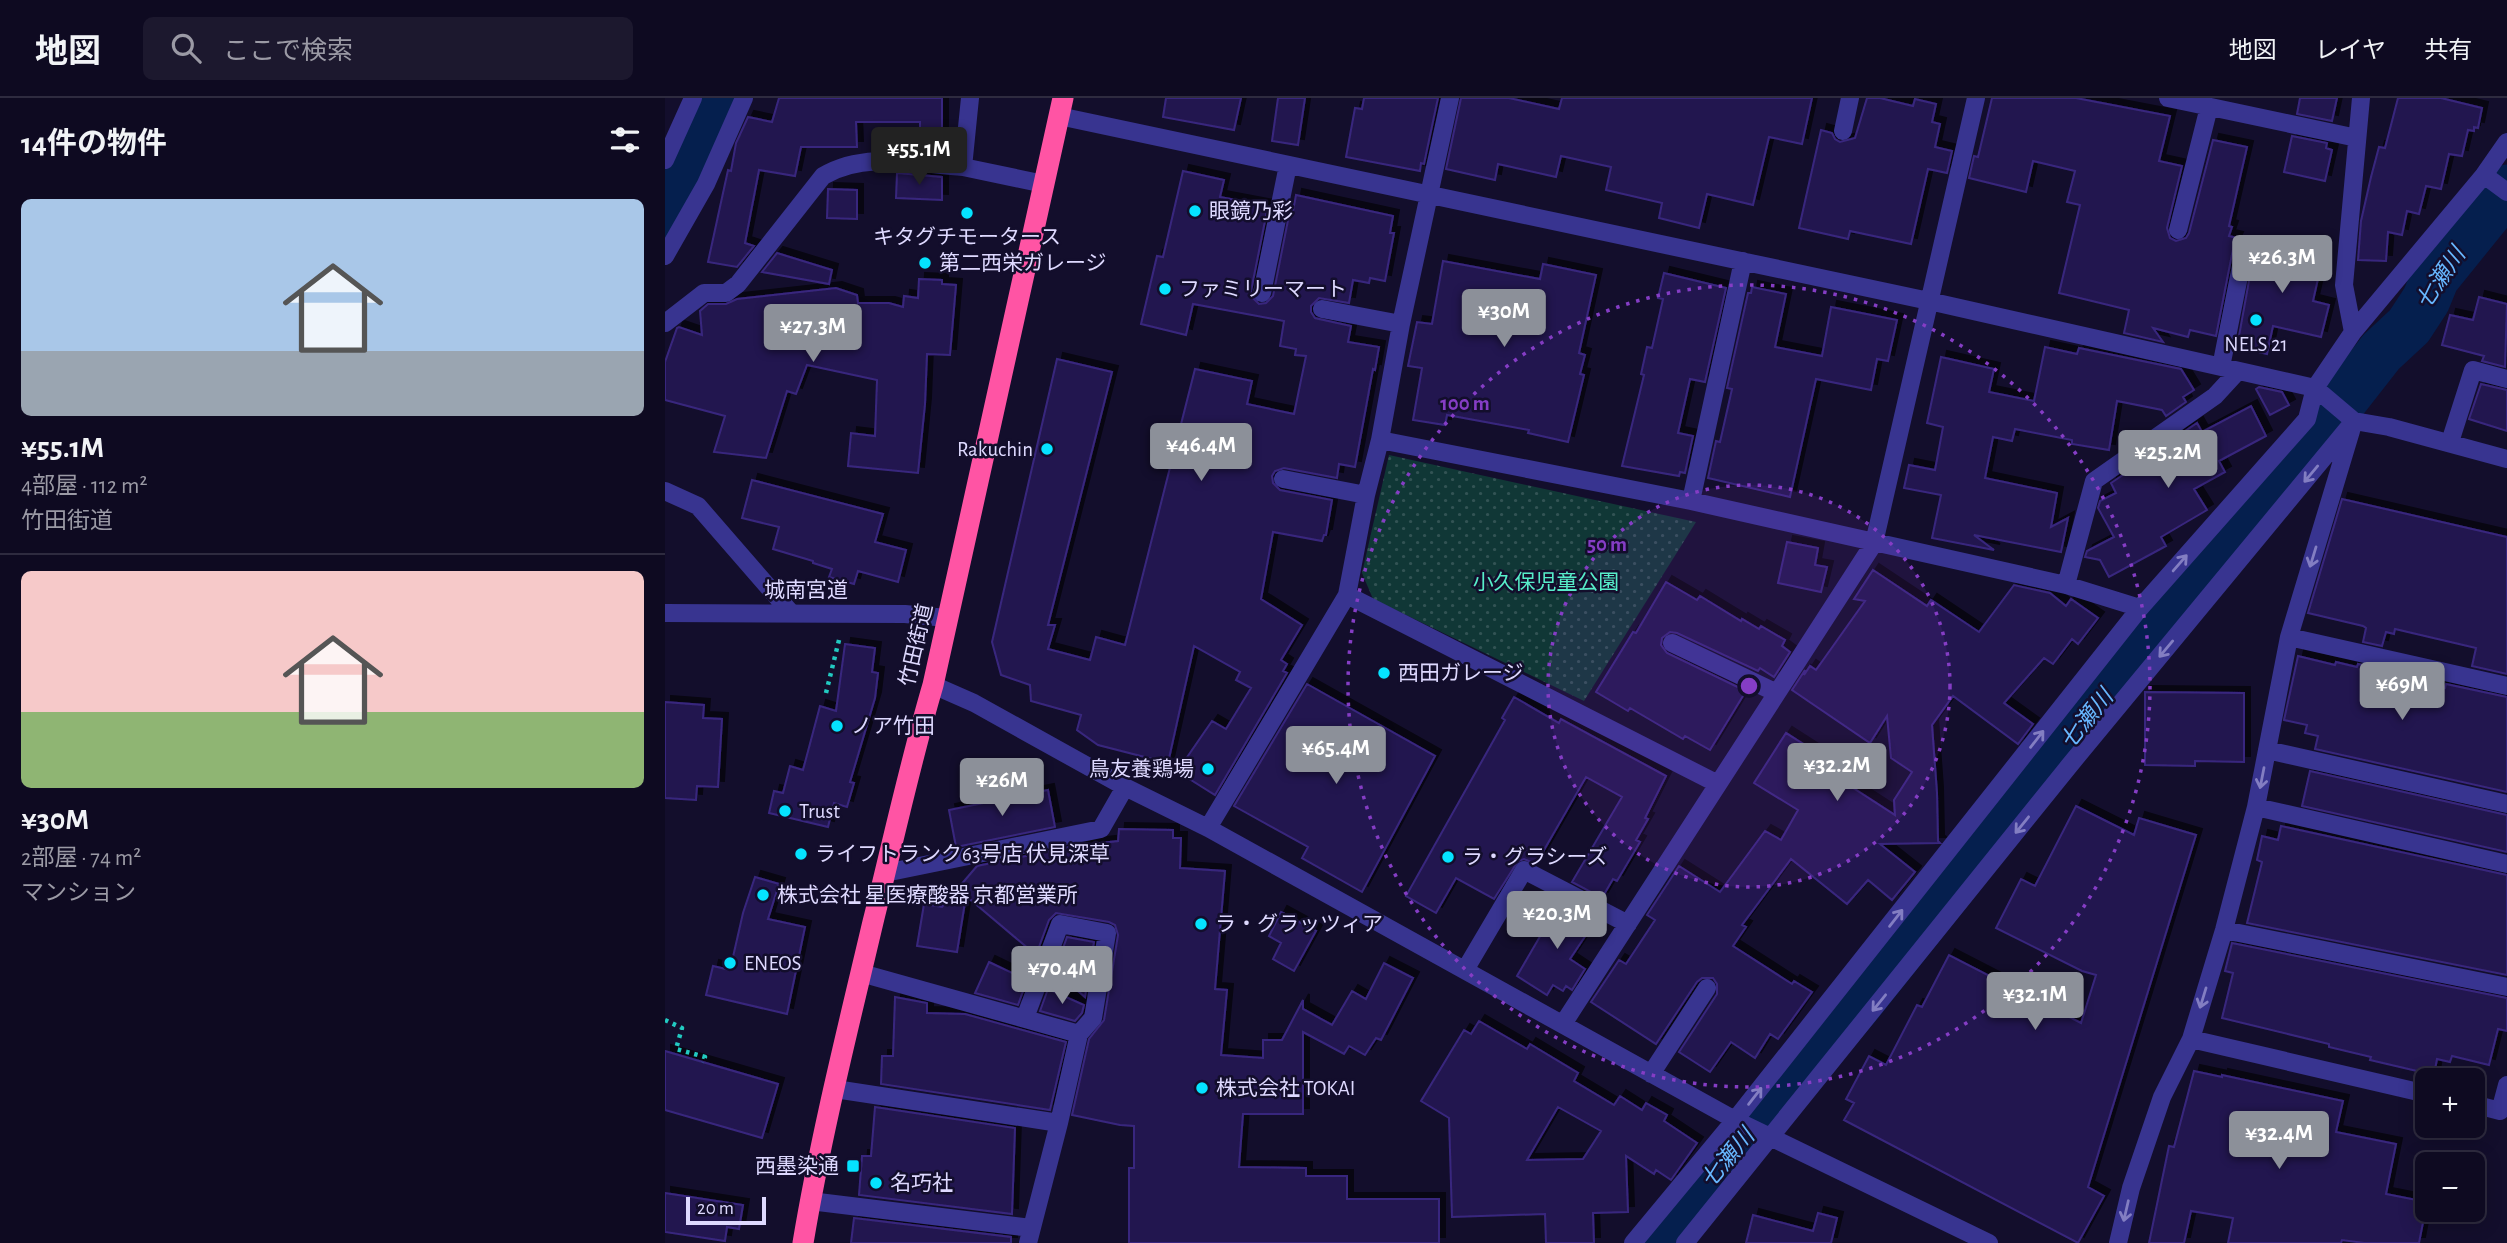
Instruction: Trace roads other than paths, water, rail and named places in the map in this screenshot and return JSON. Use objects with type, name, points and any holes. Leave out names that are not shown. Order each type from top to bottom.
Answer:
[{"type":"highway","name":"竹田街道","points":[[803,1243],[861,973],[914,749],[933,685],[1061,107]]},
{"type":"street","points":[[665,160],[693,98]]},
{"type":"street","points":[[665,256],[706,184],[744,98]]},
{"type":"street","points":[[963,167],[970,98]]},
{"type":"street","points":[[1208,828],[1347,595],[1401,324],[1450,98]]},
{"type":"street","points":[[1843,131],[1850,98]]},
{"type":"street","points":[[1563,1024],[1874,543],[1976,98]]},
{"type":"street","points":[[2168,98],[2357,138]]},
{"type":"street","points":[[2353,332],[2344,285],[2361,98]]},
{"type":"street","points":[[1061,107],[1288,165],[1929,301],[2315,388],[2351,419],[2450,442],[2507,459]]},
{"type":"street","points":[[2178,230],[2209,107]]},
{"type":"street","points":[[1633,1243],[1738,1122],[2140,608],[2307,419],[2315,388],[2353,332],[2496,184],[2507,142]]},
{"type":"street","points":[[665,323],[704,293],[726,293],[738,284],[823,176],[832,171],[862,161],[963,167],[1044,184]]},
{"type":"street","points":[[1262,293],[1288,165]]},
{"type":"street","points":[[2066,585],[2094,481],[2215,396],[2230,369],[2245,246]]},
{"type":"street","points":[[1691,501],[1743,261]]},
{"type":"street","points":[[1322,309],[1401,324]]},
{"type":"street","points":[[2450,442],[2473,370],[2507,379]]},
{"type":"street","points":[[2118,1243],[2131,1188],[2162,1097],[2190,1039],[2224,930],[2256,807],[2289,637],[2351,419]]},
{"type":"street","points":[[1685,1243],[1767,1137],[2351,419]]},
{"type":"street","points":[[1380,440],[1691,501],[2066,585],[2140,608]]},
{"type":"street","points":[[1283,479],[1366,495]]},
{"type":"street","points":[[665,491],[698,506],[791,613]]},
{"type":"street","points":[[1347,595],[1718,784]]},
{"type":"street","name":"城南宮道","points":[[665,612],[905,614],[946,618]]},
{"type":"street","points":[[2289,637],[2507,686]]},
{"type":"street","points":[[1672,643],[1777,693]]},
{"type":"street","points":[[933,685],[974,703],[1125,787],[1208,828],[1738,1122],[1989,1243]]},
{"type":"street","points":[[2267,750],[2507,804]]},
{"type":"street","points":[[885,873],[1101,829],[1125,787]]},
{"type":"street","points":[[2256,807],[2507,864]]},
{"type":"street","points":[[1465,970],[1524,870],[1628,924]]},
{"type":"street","points":[[810,1201],[1029,1236],[1079,1034],[1093,1018],[1107,933],[1060,924],[1025,1018]]},
{"type":"street","points":[[2224,930],[2507,987]]},
{"type":"street","points":[[861,973],[1079,1034]]},
{"type":"street","points":[[1651,1074],[1707,988]]},
{"type":"street","points":[[2190,1039],[2415,1091]]},
{"type":"street","points":[[2485,1107],[2500,1111],[2507,1085]]},
{"type":"street","points":[[835,1089],[1059,1123]]},
{"type":"waterway","points":[[665,218],[722,98]]},
{"type":"waterway","name":"七瀬川","points":[[1655,1243],[1858,1004],[2381,352],[2409,326],[2426,300],[2435,278],[2507,189]]},
{"type":"place","name":"眼鏡乃彩","points":[[1195,211]]},
{"type":"place","name":"キタグチモータース","points":[[967,213]]},
{"type":"place","name":"第二西栄ガレージ","points":[[925,263]]},
{"type":"place","name":"ファミリーマート","points":[[1165,289]]},
{"type":"place","name":"NELS 21","points":[[2256,320]]},
{"type":"place","name":"Rakuchin","points":[[1047,449]]},
{"type":"place","name":"西田ガレージ","points":[[1384,673]]},
{"type":"place","name":"ノア竹田","points":[[837,726]]},
{"type":"place","name":"鳥友養鶏場","points":[[1208,769]]},
{"type":"place","name":"Trust","points":[[785,811]]},
{"type":"place","name":"ライフトランク63号店 伏見深草","points":[[801,854]]},
{"type":"place","name":"ラ・グラシーズ","points":[[1448,857]]},
{"type":"place","name":"株式会社 星医療酸器 京都営業所","points":[[763,895]]},
{"type":"place","name":"ラ・グラッツィア","points":[[1201,924]]},
{"type":"place","name":"ENEOS","points":[[730,963]]},
{"type":"place","name":"株式会社 TOKAI","points":[[1202,1088]]},
{"type":"place","name":"西墨染通","points":[[853,1166]]},
{"type":"place","name":"名巧社","points":[[876,1183]]},
{"type":"park label","name":"小久保児童公園","points":[[1546,582]]}]
